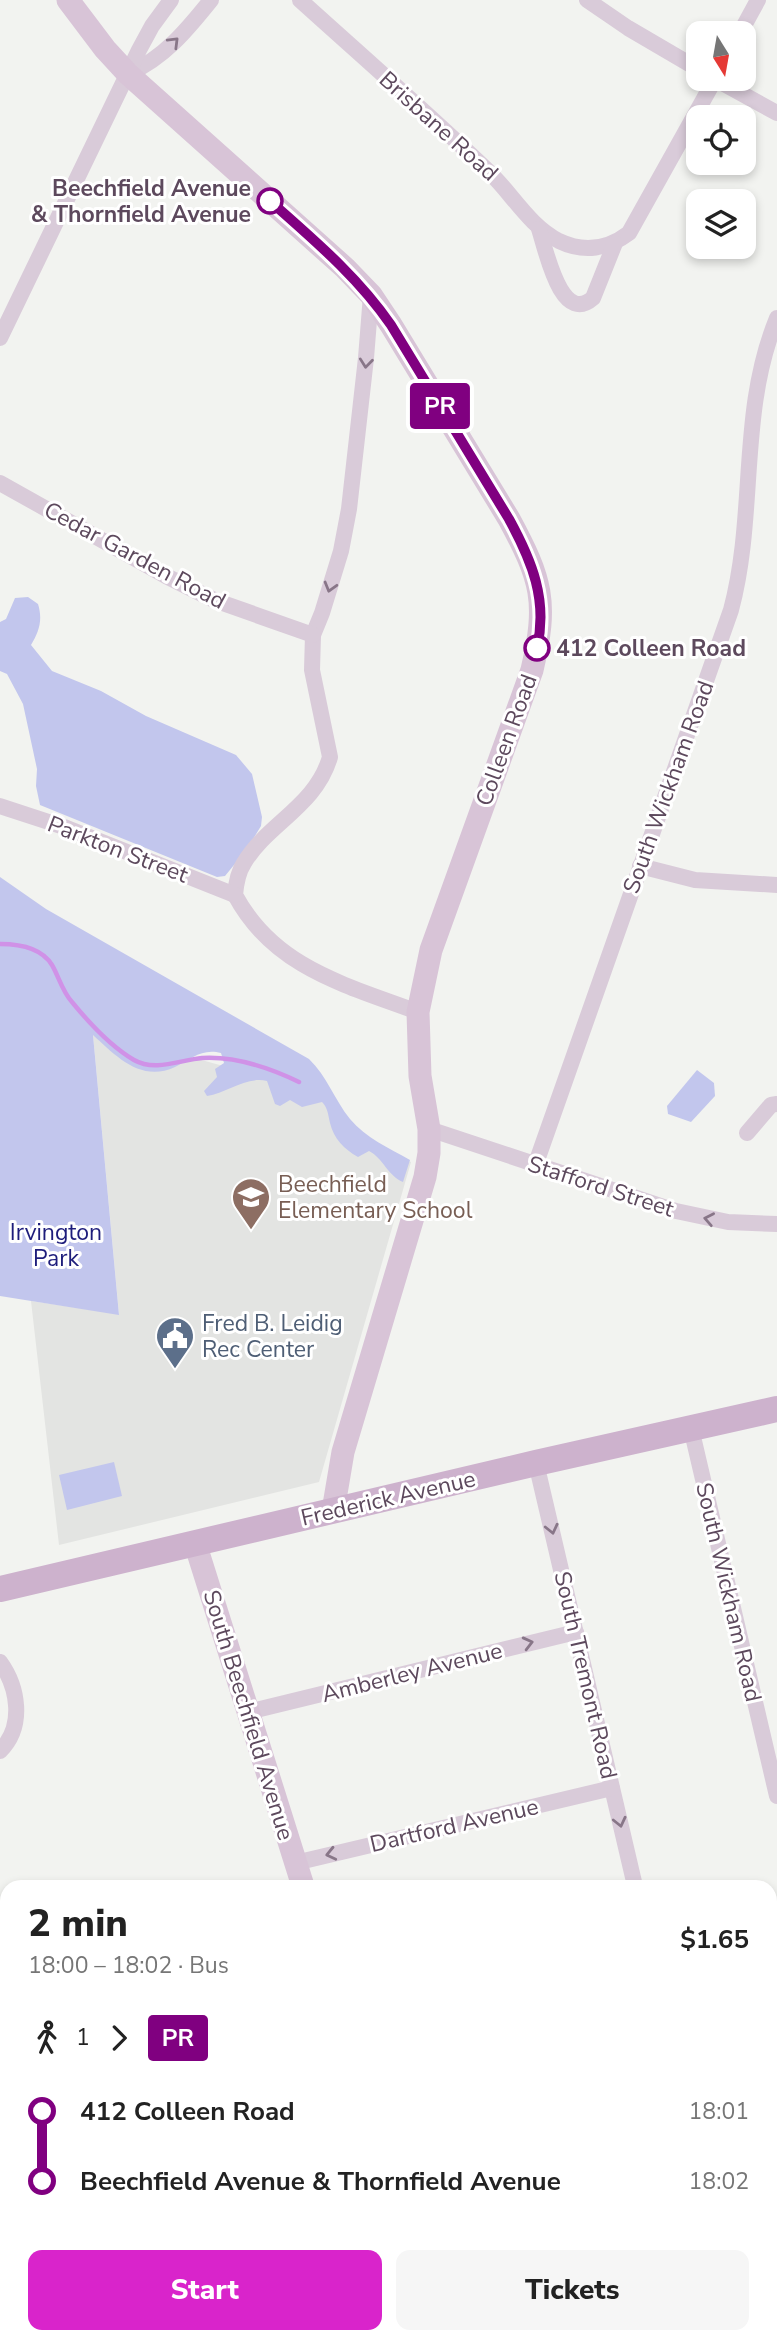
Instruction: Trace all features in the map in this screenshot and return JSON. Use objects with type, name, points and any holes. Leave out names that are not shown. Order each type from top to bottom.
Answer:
[{"type":"main road","name":"Frederick Avenue","points":[[0,1589],[777,1409]]},
{"type":"street","points":[[68,0],[128,74],[371,295],[349,509],[341,551],[323,613],[313,635],[312,670],[330,757],[327,769],[315,788],[243,863],[235,895],[247,917],[266,939],[288,956],[334,981],[418,1012],[420,1076],[429,1129],[425,1177],[343,1451],[333,1511]]},
{"type":"street","points":[[0,338],[152,26],[171,0]]},
{"type":"street","points":[[128,74],[149,64],[171,46],[211,0]]},
{"type":"street","name":"Brisbane Road","points":[[300,0],[493,176],[539,229],[561,242],[579,248],[596,248],[615,243]]},
{"type":"street","points":[[587,0],[686,62]]},
{"type":"street","points":[[747,21],[758,0]]},
{"type":"street","points":[[539,229],[562,292],[569,303],[577,306],[586,304],[593,298],[615,243],[629,233],[639,218],[708,91]]},
{"type":"street","points":[[737,91],[777,113]]},
{"type":"street","name":"Colleen Road","points":[[371,295],[509,519],[536,577],[541,604],[541,631],[532,670],[431,950],[418,1012]]},
{"type":"street","name":"South Wickham Road","points":[[536,1166],[731,610],[737,586],[757,377],[765,346],[777,318]]},
{"type":"street","name":"Cedar Garden Road","points":[[0,483],[214,600],[313,635]]},
{"type":"street","name":"Parkton Street","points":[[0,806],[64,827],[235,895]]},
{"type":"street","points":[[640,866],[695,880],[777,885]]},
{"type":"street","points":[[747,1133],[771,1105],[777,1104]]},
{"type":"street","name":"Stafford Street","points":[[429,1129],[536,1166],[701,1217],[728,1222],[777,1224]]},
{"type":"street","name":"South Wickham Road","points":[[691,1428],[777,1796]]},
{"type":"street","name":"South Tremont Road","points":[[536,1463],[634,1880]]},
{"type":"street","name":"South Beechfield Avenue","points":[[195,1543],[301,1880]]},
{"type":"street","name":"Amberley Avenue","points":[[248,1712],[576,1632]]},
{"type":"street","points":[[0,1662],[15,1690],[16,1705],[12,1732],[0,1751]]},
{"type":"street","name":"Dartford Avenue","points":[[295,1863],[612,1788]]},
{"type":"shaded area","name":"Beechfield Elementary School","points":[[90,1002],[147,1045],[328,1095],[359,1140],[411,1162],[319,1482],[59,1545],[31,1301],[119,1314]]},
{"type":"green space","points":[[28,597],[38,604],[40,615],[38,631],[31,645],[52,671],[101,691],[146,716],[236,755],[252,774],[262,817],[261,826],[225,876],[217,877],[40,805],[36,786],[37,769],[23,704],[7,674],[0,671],[0,622],[6,619],[15,598]]},
{"type":"green space","name":"Irvington Park","points":[[0,877],[46,909],[309,1059],[356,1126],[410,1160],[403,1182],[393,1176],[369,1151],[358,1157],[344,1147],[334,1134],[327,1109],[322,1102],[302,1107],[290,1100],[280,1106],[275,1104],[267,1081],[259,1080],[207,1096],[204,1091],[217,1077],[215,1069],[224,1063],[221,1053],[202,1053],[175,1067],[151,1072],[120,1059],[93,1035],[119,1315],[0,1296]]},
{"type":"green space","points":[[697,1070],[714,1083],[715,1096],[691,1122],[668,1114],[667,1106]]},
{"type":"green space","points":[[114,1462],[122,1496],[67,1510],[59,1475]]},
{"type":"waterway","points":[[0,944],[22,946],[42,954],[52,965],[69,998],[86,1018],[109,1041],[134,1060],[159,1065],[202,1058],[227,1059],[264,1068],[299,1082]]},
{"type":"bus line","name":"PR","points":[[270,201],[371,295],[509,519],[536,577],[541,604],[541,631],[537,648]]},
{"type":"place","name":"Beechfield Avenue & Thornfield Avenue","points":[[270,201]]},
{"type":"place","name":"412 Colleen Road","points":[[537,648]]},
{"type":"place","name":"Beechfield Elementary School","points":[[251,1231]]},
{"type":"place","name":"Fred B. Leidig Rec Center","points":[[175,1370]]}]
